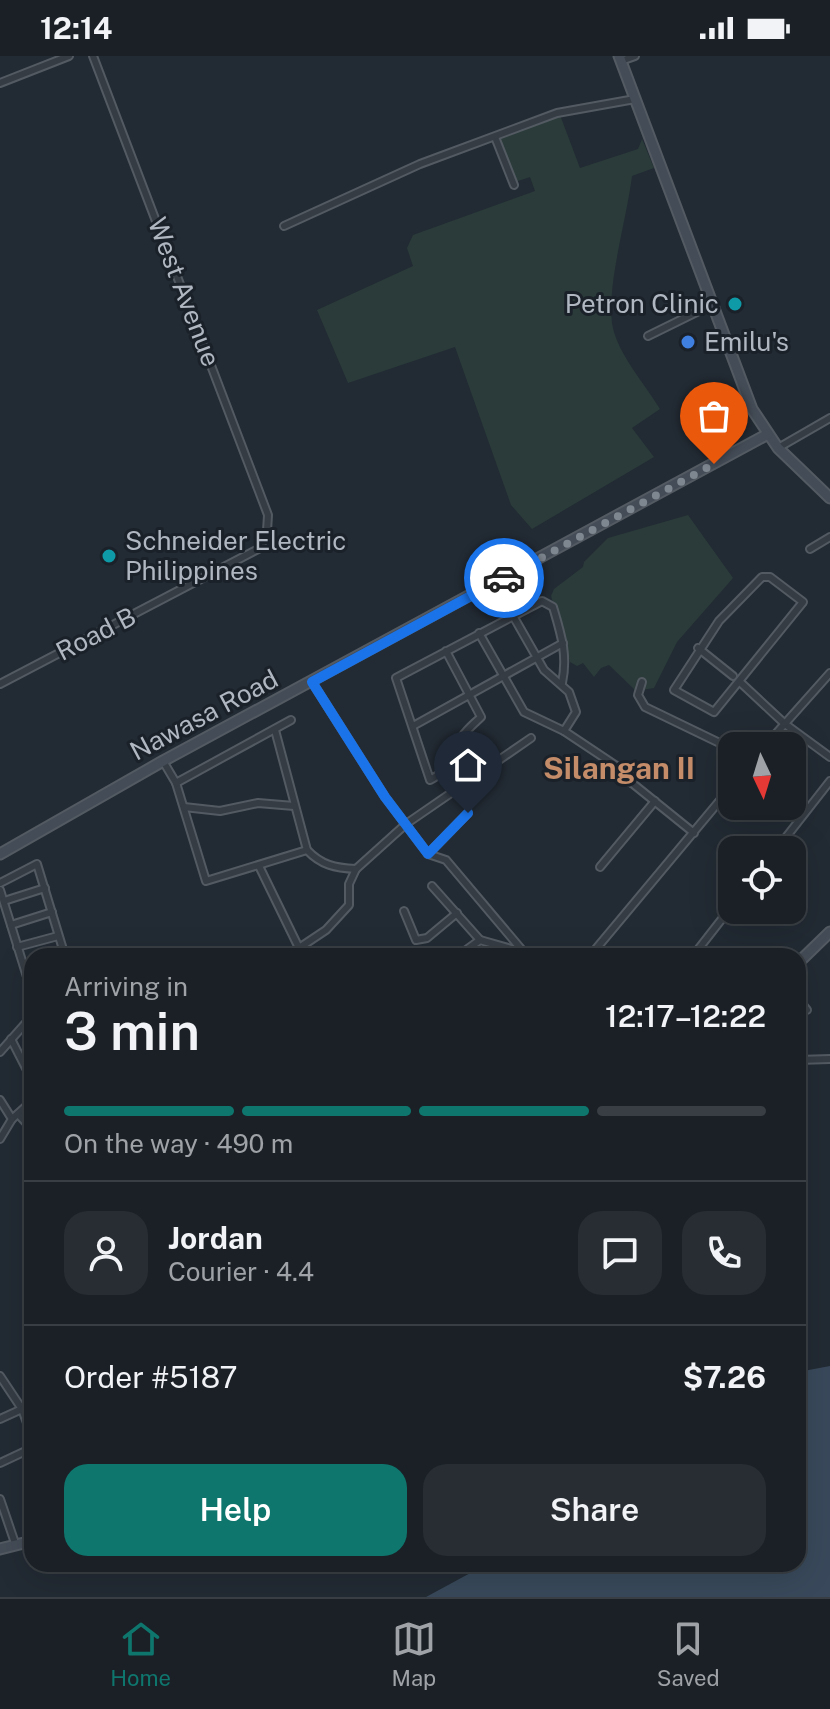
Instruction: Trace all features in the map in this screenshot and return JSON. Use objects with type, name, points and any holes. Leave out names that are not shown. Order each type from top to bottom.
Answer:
[{"type":"street","points":[[0,83],[69,56]]},
{"type":"street","name":"West Avenue","points":[[93,56],[268,515],[267,531]]},
{"type":"street","points":[[635,56],[620,59],[752,409],[778,448],[830,498]]},
{"type":"street","points":[[284,226],[420,164],[557,113],[635,99]]},
{"type":"street","points":[[495,137],[514,185]]},
{"type":"street","points":[[648,336],[713,304]]},
{"type":"street","points":[[778,448],[830,418]]},
{"type":"street","name":"Nawasa Road","points":[[0,854],[163,761],[768,434]]},
{"type":"street","name":"Road B","points":[[0,684],[260,548],[267,531]]},
{"type":"street","points":[[810,549],[830,537]]},
{"type":"street","points":[[762,577],[770,577],[802,601],[714,712],[674,690],[698,648],[719,621],[762,577]]},
{"type":"street","points":[[446,651],[481,717],[462,737],[453,758],[435,779],[430,780],[396,678],[512,614],[542,601],[550,603],[563,643],[567,660],[562,683],[576,712],[564,731]]},
{"type":"street","points":[[512,614],[536,656],[553,679],[562,683]]},
{"type":"street","points":[[479,633],[524,712],[564,731],[694,833]]},
{"type":"street","points":[[413,726],[563,643]]},
{"type":"street","points":[[698,648],[733,676]]},
{"type":"street","points":[[778,732],[830,673]]},
{"type":"street","points":[[312,682],[428,854],[446,860],[520,948]]},
{"type":"street","points":[[642,682],[638,695],[645,707],[718,742]]},
{"type":"street","points":[[740,682],[785,724],[830,757]]},
{"type":"street","points":[[176,783],[291,720]]},
{"type":"street","points":[[275,730],[307,850],[334,868],[356,869]]},
{"type":"street","points":[[259,866],[299,948],[326,930],[349,905],[349,884],[356,869],[406,824],[531,738]]},
{"type":"street","points":[[163,761],[176,783],[205,880],[211,881],[307,850]]},
{"type":"street","points":[[787,836],[830,781]]},
{"type":"street","points":[[600,867],[655,801]]},
{"type":"street","points":[[184,807],[220,811],[258,803],[294,806]]},
{"type":"street","points":[[597,948],[718,803]]},
{"type":"street","points":[[428,854],[468,813]]},
{"type":"street","points":[[0,883],[37,864],[62,948]]},
{"type":"street","points":[[432,886],[480,940],[506,948]]},
{"type":"street","points":[[4,901],[45,888]]},
{"type":"street","points":[[0,890],[24,960]]},
{"type":"street","points":[[404,911],[416,940],[427,938],[457,913]]},
{"type":"street","points":[[11,925],[52,912]]},
{"type":"street","points":[[699,948],[718,924]]},
{"type":"street","points":[[806,955],[830,932]]},
{"type":"street","points":[[17,947],[58,936]]},
{"type":"street","points":[[469,948],[480,940]]},
{"type":"street","points":[[0,1052],[24,1025]]},
{"type":"street","points":[[11,1039],[24,1064]]},
{"type":"street","points":[[806,1060],[830,1059]]},
{"type":"street","points":[[0,1100],[24,1123]]},
{"type":"street","points":[[0,1139],[24,1108]]},
{"type":"street","points":[[1,1378],[24,1415]]},
{"type":"street","points":[[0,1419],[22,1409]]},
{"type":"street","points":[[0,1463],[24,1452]]},
{"type":"street","points":[[0,1499],[16,1546]]},
{"type":"street","points":[[0,1549],[24,1544]]},
{"type":"shaded area","points":[[560,115],[580,168],[638,149],[642,139],[654,168],[632,176],[611,307],[619,345],[660,409],[632,428],[654,457],[532,529],[511,505],[455,347],[348,383],[317,310],[413,266],[407,248],[413,235],[535,191],[530,177],[515,182],[498,139]]},
{"type":"shaded area","points":[[688,515],[733,578],[677,642],[654,688],[636,691],[609,665],[601,668],[594,677],[583,663],[577,666],[570,662],[551,596],[554,589],[583,567],[584,562],[608,538]]},
{"type":"water","points":[[830,1366],[830,1597],[426,1597],[472,1572],[806,1572],[806,1370]]},
{"type":"way so far","points":[[504,578],[714,464]]},
{"type":"place","name":"Petron Clinic","points":[[735,304]]},
{"type":"place","name":"Emilu's","points":[[688,342]]},
{"type":"place","name":"Schneider Electric Philippines","points":[[109,556]]},
{"type":"district","name":"Silangan II","points":[[619,769]]},
{"type":"route","points":[[468,813],[428,854],[385,797],[312,682],[504,578]]}]
